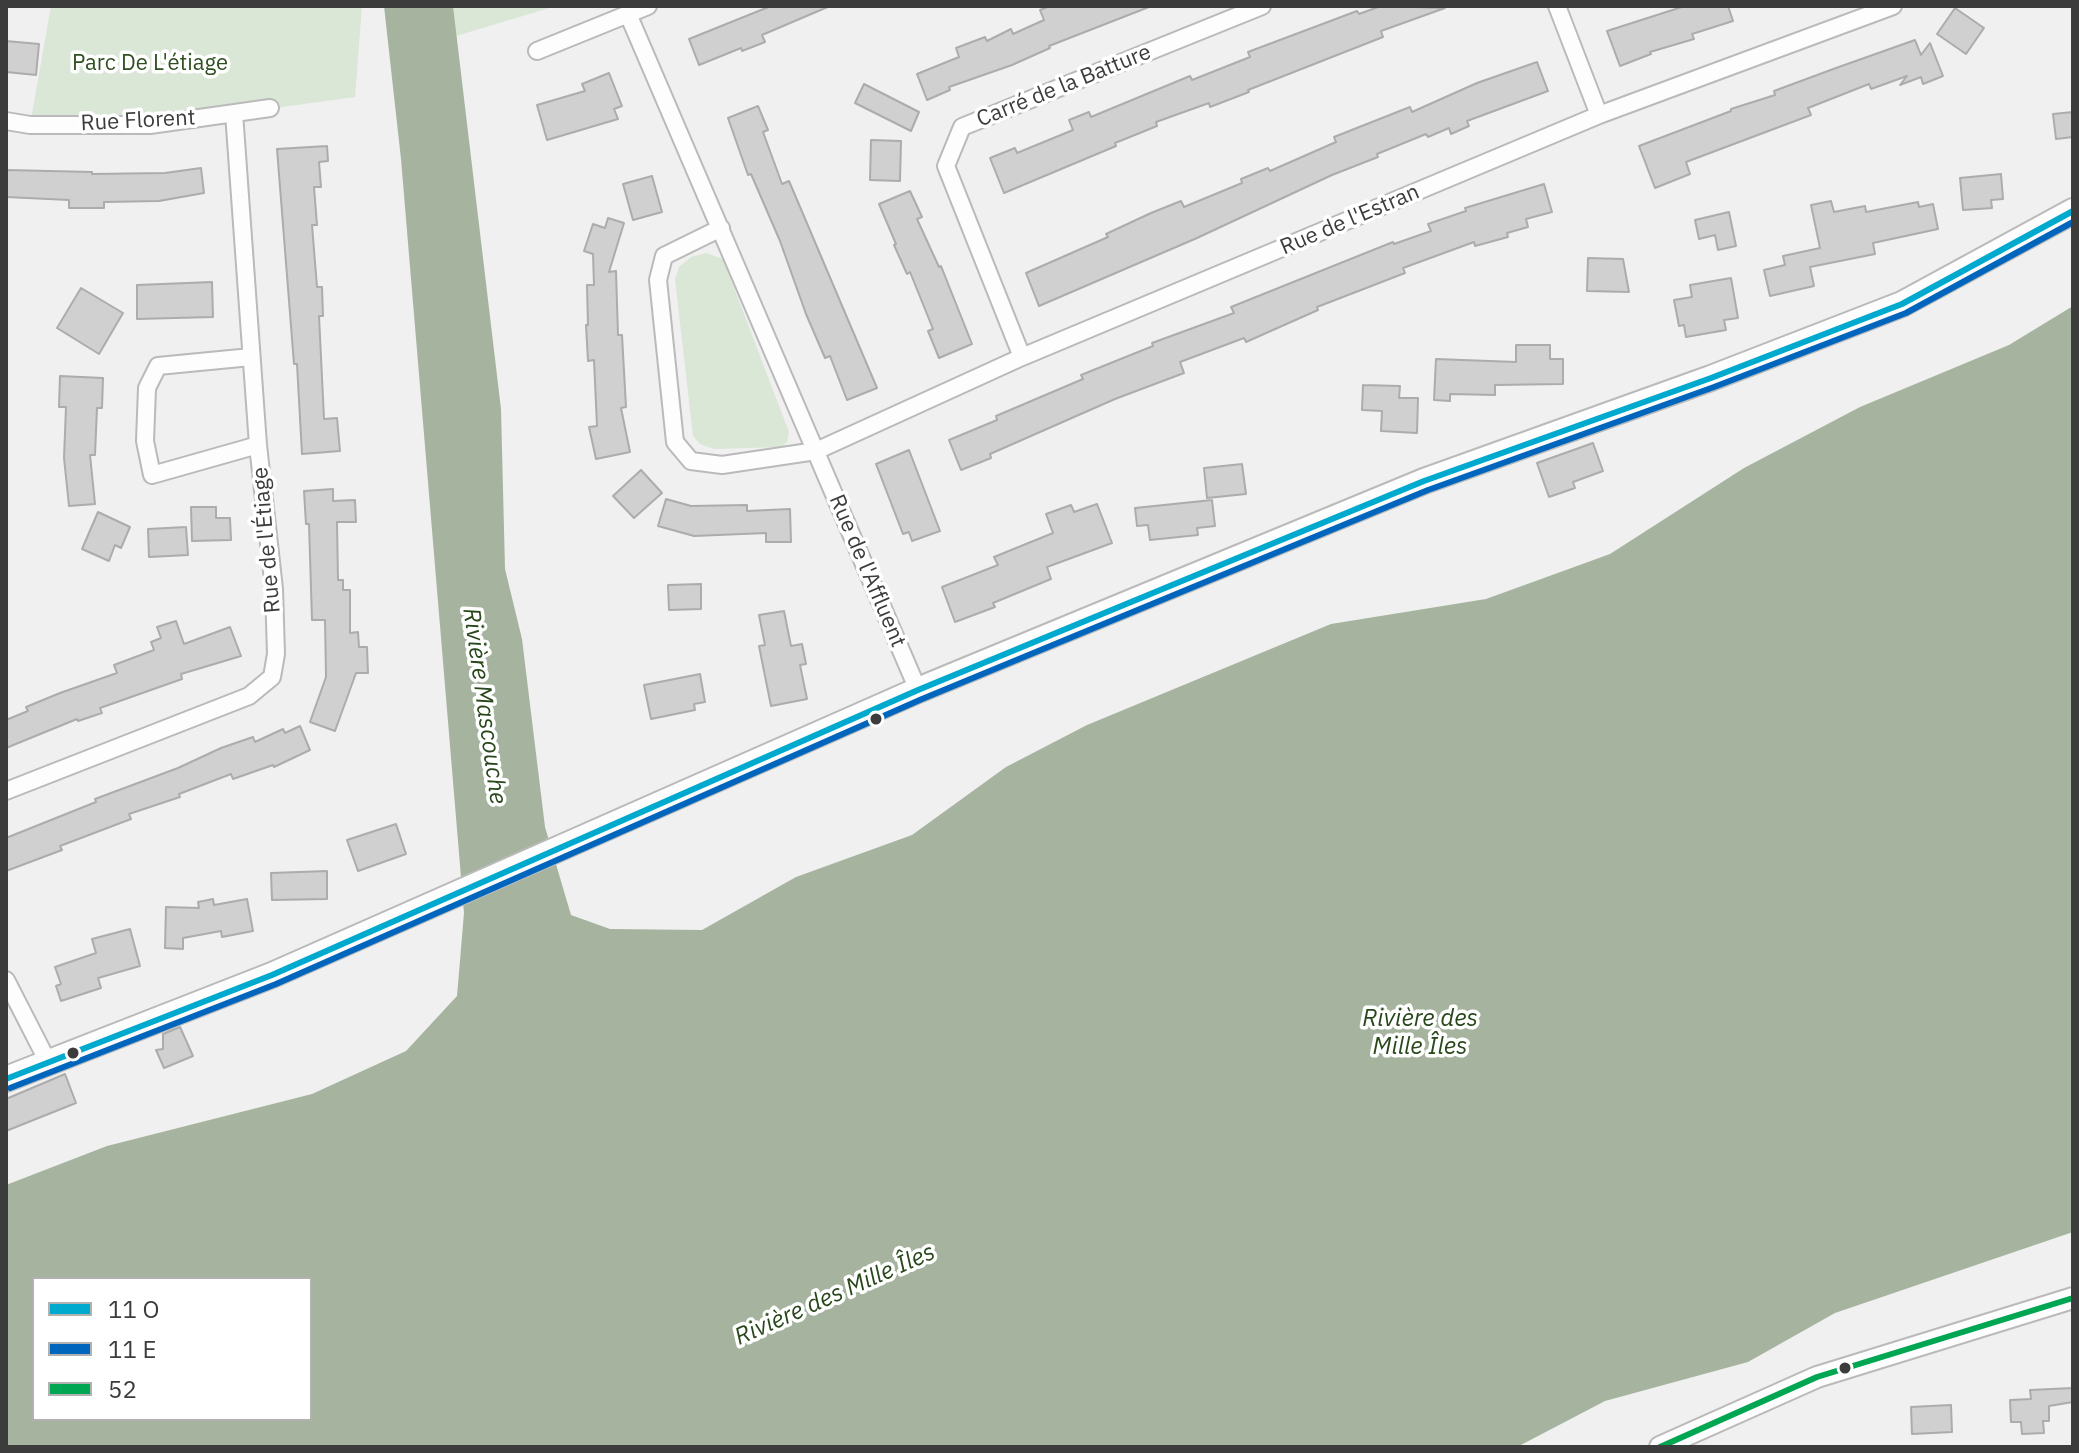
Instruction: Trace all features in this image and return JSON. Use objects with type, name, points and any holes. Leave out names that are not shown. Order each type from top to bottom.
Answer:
[{"type":"main road","points":[[6,1079],[272,975],[918,690],[1424,481],[1711,378],[1902,304],[2073,211]]},
{"type":"street","points":[[537,51],[648,6]]},
{"type":"street","name":"Carré de la Batture","points":[[1022,357],[946,166],[962,127],[1262,6]]},
{"type":"street","points":[[1557,6],[1599,115]]},
{"type":"street","name":"Rue de l'Estran","points":[[816,451],[1022,357],[1599,115],[1893,6]]},
{"type":"street","name":"Rue de l'Affluent","points":[[628,14],[918,690]]},
{"type":"street","name":"Rue Florent","points":[[6,121],[30,125],[150,125],[270,108]]},
{"type":"street","name":"Rue de l'Étiage","points":[[6,791],[249,696],[272,677],[276,654],[274,589],[258,445],[234,113]]},
{"type":"street","points":[[721,228],[664,256],[658,280],[675,442],[691,461],[722,465],[816,451]]},
{"type":"street","points":[[251,357],[158,366],[147,388],[145,441],[152,475],[258,445]]},
{"type":"street","points":[[6,980],[48,1062]]},
{"type":"street","points":[[1660,1447],[1817,1377],[2073,1298]]},
{"type":"green space","name":"Parc De L'étiage","points":[[51,6],[362,6],[355,97],[150,125],[30,125]]},
{"type":"green space","points":[[453,6],[556,6],[456,36]]},
{"type":"green space","points":[[706,253],[723,259],[789,432],[787,442],[781,447],[714,449],[700,444],[693,436],[675,279],[679,267],[691,257]]},
{"type":"water","name":"Rivière des Mille Îles","points":[[384,6],[453,6],[501,409],[505,569],[522,639],[545,827],[571,915],[610,929],[702,930],[796,877],[912,835],[1006,767],[1087,725],[1331,624],[1486,599],[1610,554],[1744,468],[1860,407],[2009,345],[2073,306],[2073,1232],[1835,1313],[1748,1362],[1605,1401],[1517,1447],[6,1447],[6,1185],[107,1146],[312,1094],[406,1051],[457,996],[464,913],[401,159]]},
{"type":"building","points":[[771,6],[830,6],[762,35],[765,42],[699,65],[689,39]]},
{"type":"building","points":[[1050,6],[1149,7],[1049,46],[1012,65],[949,87],[950,90],[927,100],[917,74],[959,57],[956,48],[985,37],[987,41],[1011,29],[1013,34],[1044,20],[1040,10]]},
{"type":"building","points":[[1381,6],[1445,8],[1381,31],[1383,37],[1249,92],[1156,122],[1157,126],[1115,143],[1116,146],[1004,193],[990,158],[1015,148],[1017,153],[1073,130],[1069,120],[1089,112],[1091,117],[1190,76],[1192,80],[1250,57],[1248,52],[1357,11],[1359,14]]},
{"type":"building","points":[[1685,6],[1728,6],[1733,21],[1692,34],[1694,39],[1650,52],[1620,66],[1607,31]]},
{"type":"building","points":[[1955,8],[1984,28],[1966,54],[1937,34]]},
{"type":"building","points":[[1915,40],[1921,55],[1930,43],[1943,76],[1923,84],[1921,77],[1900,85],[1907,76],[1871,89],[1869,84],[1808,108],[1811,115],[1686,162],[1690,174],[1655,188],[1639,146],[1775,95],[1774,91]]},
{"type":"building","points":[[6,41],[39,44],[36,75],[6,72]]},
{"type":"building","points":[[1537,62],[1548,91],[1467,121],[1469,126],[1451,134],[1449,128],[1428,137],[1426,134],[1377,154],[1378,157],[1039,306],[1026,273],[1108,237],[1106,234],[1151,213],[1181,201],[1184,207],[1242,183],[1241,179],[1268,168],[1270,171],[1336,142],[1334,137],[1410,107],[1412,112],[1477,83]]},
{"type":"building","points":[[609,73],[622,106],[614,109],[618,119],[547,140],[537,105],[585,91],[582,84]]},
{"type":"building","points":[[864,84],[919,112],[911,131],[855,103]]},
{"type":"building","points":[[758,106],[768,130],[763,132],[782,184],[789,181],[877,388],[847,400],[830,356],[825,358],[806,314],[780,241],[751,174],[748,175],[728,118]]},
{"type":"building","points":[[2073,112],[2073,137],[2056,139],[2053,114]]},
{"type":"building","points":[[871,140],[901,141],[900,181],[870,180]]},
{"type":"building","points":[[327,146],[328,161],[319,162],[321,187],[314,187],[317,225],[312,225],[317,287],[322,287],[323,316],[319,316],[324,419],[337,418],[340,451],[302,454],[277,149]]},
{"type":"building","points":[[201,168],[204,193],[159,201],[104,202],[104,208],[69,208],[69,200],[6,197],[6,170],[92,174],[165,173]]},
{"type":"building","points":[[2001,174],[2003,199],[1991,200],[1992,208],[1963,210],[1960,178]]},
{"type":"building","points":[[652,176],[662,212],[633,220],[623,184]]},
{"type":"building","points":[[1544,184],[1552,212],[1526,219],[1528,227],[1507,233],[1508,237],[1475,246],[1474,242],[1403,268],[1405,273],[1317,307],[1318,310],[1246,342],[1244,338],[1180,362],[1184,373],[1115,399],[961,470],[949,440],[997,420],[996,416],[1083,379],[1081,375],[1153,346],[1152,343],[1234,313],[1231,307],[1393,242],[1431,231],[1428,224],[1466,211],[1465,208]]},
{"type":"building","points":[[910,191],[922,217],[917,219],[941,266],[972,344],[939,358],[928,331],[933,329],[910,272],[907,274],[894,245],[879,204]]},
{"type":"building","points":[[1831,201],[1834,212],[1865,206],[1866,212],[1918,202],[1919,207],[1933,204],[1938,229],[1873,243],[1875,254],[1810,267],[1814,286],[1770,296],[1764,270],[1785,265],[1783,256],[1820,248],[1811,205]]},
{"type":"building","points":[[1729,212],[1736,246],[1718,250],[1715,235],[1699,239],[1695,220]]},
{"type":"building","points":[[608,218],[624,223],[609,272],[616,271],[618,335],[622,335],[626,407],[621,408],[630,452],[596,459],[589,427],[597,426],[594,360],[588,361],[586,325],[587,285],[594,285],[593,254],[584,251],[593,224],[605,228]]},
{"type":"building","points":[[1588,258],[1623,259],[1629,292],[1587,291]]},
{"type":"building","points":[[1731,278],[1738,318],[1724,320],[1726,330],[1686,337],[1684,325],[1679,326],[1674,300],[1692,297],[1690,285]]},
{"type":"building","points":[[212,282],[213,317],[137,319],[137,285]]},
{"type":"building","points":[[81,288],[123,313],[99,354],[57,328]]},
{"type":"building","points":[[1516,345],[1550,345],[1550,359],[1563,359],[1563,384],[1495,385],[1495,395],[1450,394],[1450,401],[1434,400],[1436,359],[1516,362]]},
{"type":"building","points":[[60,376],[103,378],[102,408],[97,408],[95,455],[90,455],[95,504],[69,506],[64,458],[66,407],[59,407]]},
{"type":"building","points":[[1363,385],[1400,386],[1399,398],[1418,398],[1417,433],[1381,431],[1382,411],[1362,410]]},
{"type":"building","points":[[1593,443],[1603,471],[1573,482],[1575,488],[1549,497],[1537,463]]},
{"type":"building","points":[[909,450],[940,531],[912,541],[909,532],[903,534],[876,464]]},
{"type":"building","points":[[1242,464],[1246,494],[1207,498],[1204,468]]},
{"type":"building","points":[[641,470],[662,493],[634,518],[613,496]]},
{"type":"building","points":[[333,489],[333,501],[355,500],[356,522],[337,522],[338,580],[343,580],[343,590],[350,590],[350,633],[358,632],[359,647],[367,647],[368,673],[356,673],[335,731],[310,722],[326,677],[325,620],[312,620],[309,524],[306,524],[304,491]]},
{"type":"building","points":[[666,499],[691,506],[747,505],[747,511],[790,509],[791,542],[766,542],[766,533],[694,536],[658,526]]},
{"type":"building","points":[[1212,500],[1215,526],[1197,528],[1198,535],[1150,540],[1148,525],[1137,526],[1135,508]]},
{"type":"building","points":[[1097,504],[1112,543],[1047,567],[1051,579],[993,603],[995,607],[955,622],[942,587],[998,565],[994,557],[1053,533],[1046,514],[1071,505],[1074,512]]},
{"type":"building","points":[[191,507],[216,507],[216,518],[230,518],[231,540],[192,541]]},
{"type":"building","points":[[98,512],[130,527],[121,548],[115,545],[109,561],[82,549]]},
{"type":"building","points":[[186,527],[188,555],[149,557],[148,529]]},
{"type":"building","points":[[701,584],[701,609],[669,610],[668,585]]},
{"type":"building","points":[[784,611],[791,646],[802,644],[806,664],[800,665],[807,699],[771,706],[759,646],[765,645],[759,615]]},
{"type":"building","points":[[176,621],[184,644],[230,627],[241,656],[181,674],[182,679],[100,708],[102,713],[77,719],[6,748],[6,720],[28,711],[26,707],[117,673],[114,665],[154,650],[151,642],[161,638],[157,627]]},
{"type":"building","points":[[700,674],[705,702],[694,704],[695,710],[651,719],[644,685]]},
{"type":"building","points":[[300,726],[310,750],[274,767],[233,779],[231,774],[179,794],[180,797],[129,814],[131,819],[60,846],[62,850],[6,871],[6,838],[221,748],[253,737],[255,742],[283,729],[285,733]]},
{"type":"building","points":[[396,824],[406,854],[358,871],[347,840]]},
{"type":"building","points":[[327,871],[327,899],[272,900],[271,873]]},
{"type":"building","points":[[213,899],[214,905],[247,899],[253,931],[222,937],[221,931],[183,938],[183,949],[165,948],[166,907],[199,908],[198,902]]},
{"type":"building","points":[[130,929],[140,966],[98,978],[101,988],[61,1001],[56,986],[61,984],[55,967],[96,953],[92,939]]},
{"type":"building","points":[[180,1027],[193,1056],[164,1068],[156,1050],[163,1049],[163,1034]]},
{"type":"building","points":[[65,1074],[76,1103],[6,1131],[6,1099]]},
{"type":"building","points":[[2073,1388],[2073,1402],[2049,1406],[2049,1421],[2043,1421],[2044,1433],[2022,1434],[2021,1422],[2011,1422],[2010,1400],[2031,1399],[2030,1390]]},
{"type":"building","points":[[1951,1405],[1952,1432],[1912,1434],[1911,1407]]},
{"type":"transit line","points":[[6,1079],[272,975],[918,690],[1424,481],[1711,378],[1902,304],[2073,211]]},
{"type":"transit line","points":[[10,1088],[276,984],[922,699],[1428,490],[1714,387],[1906,313],[2073,222]]},
{"type":"transit line","name":"52","points":[[1660,1447],[1817,1377],[2073,1298]]},
{"type":"water label","name":"Rivière Mascouche","points":[[484,706]]}]
